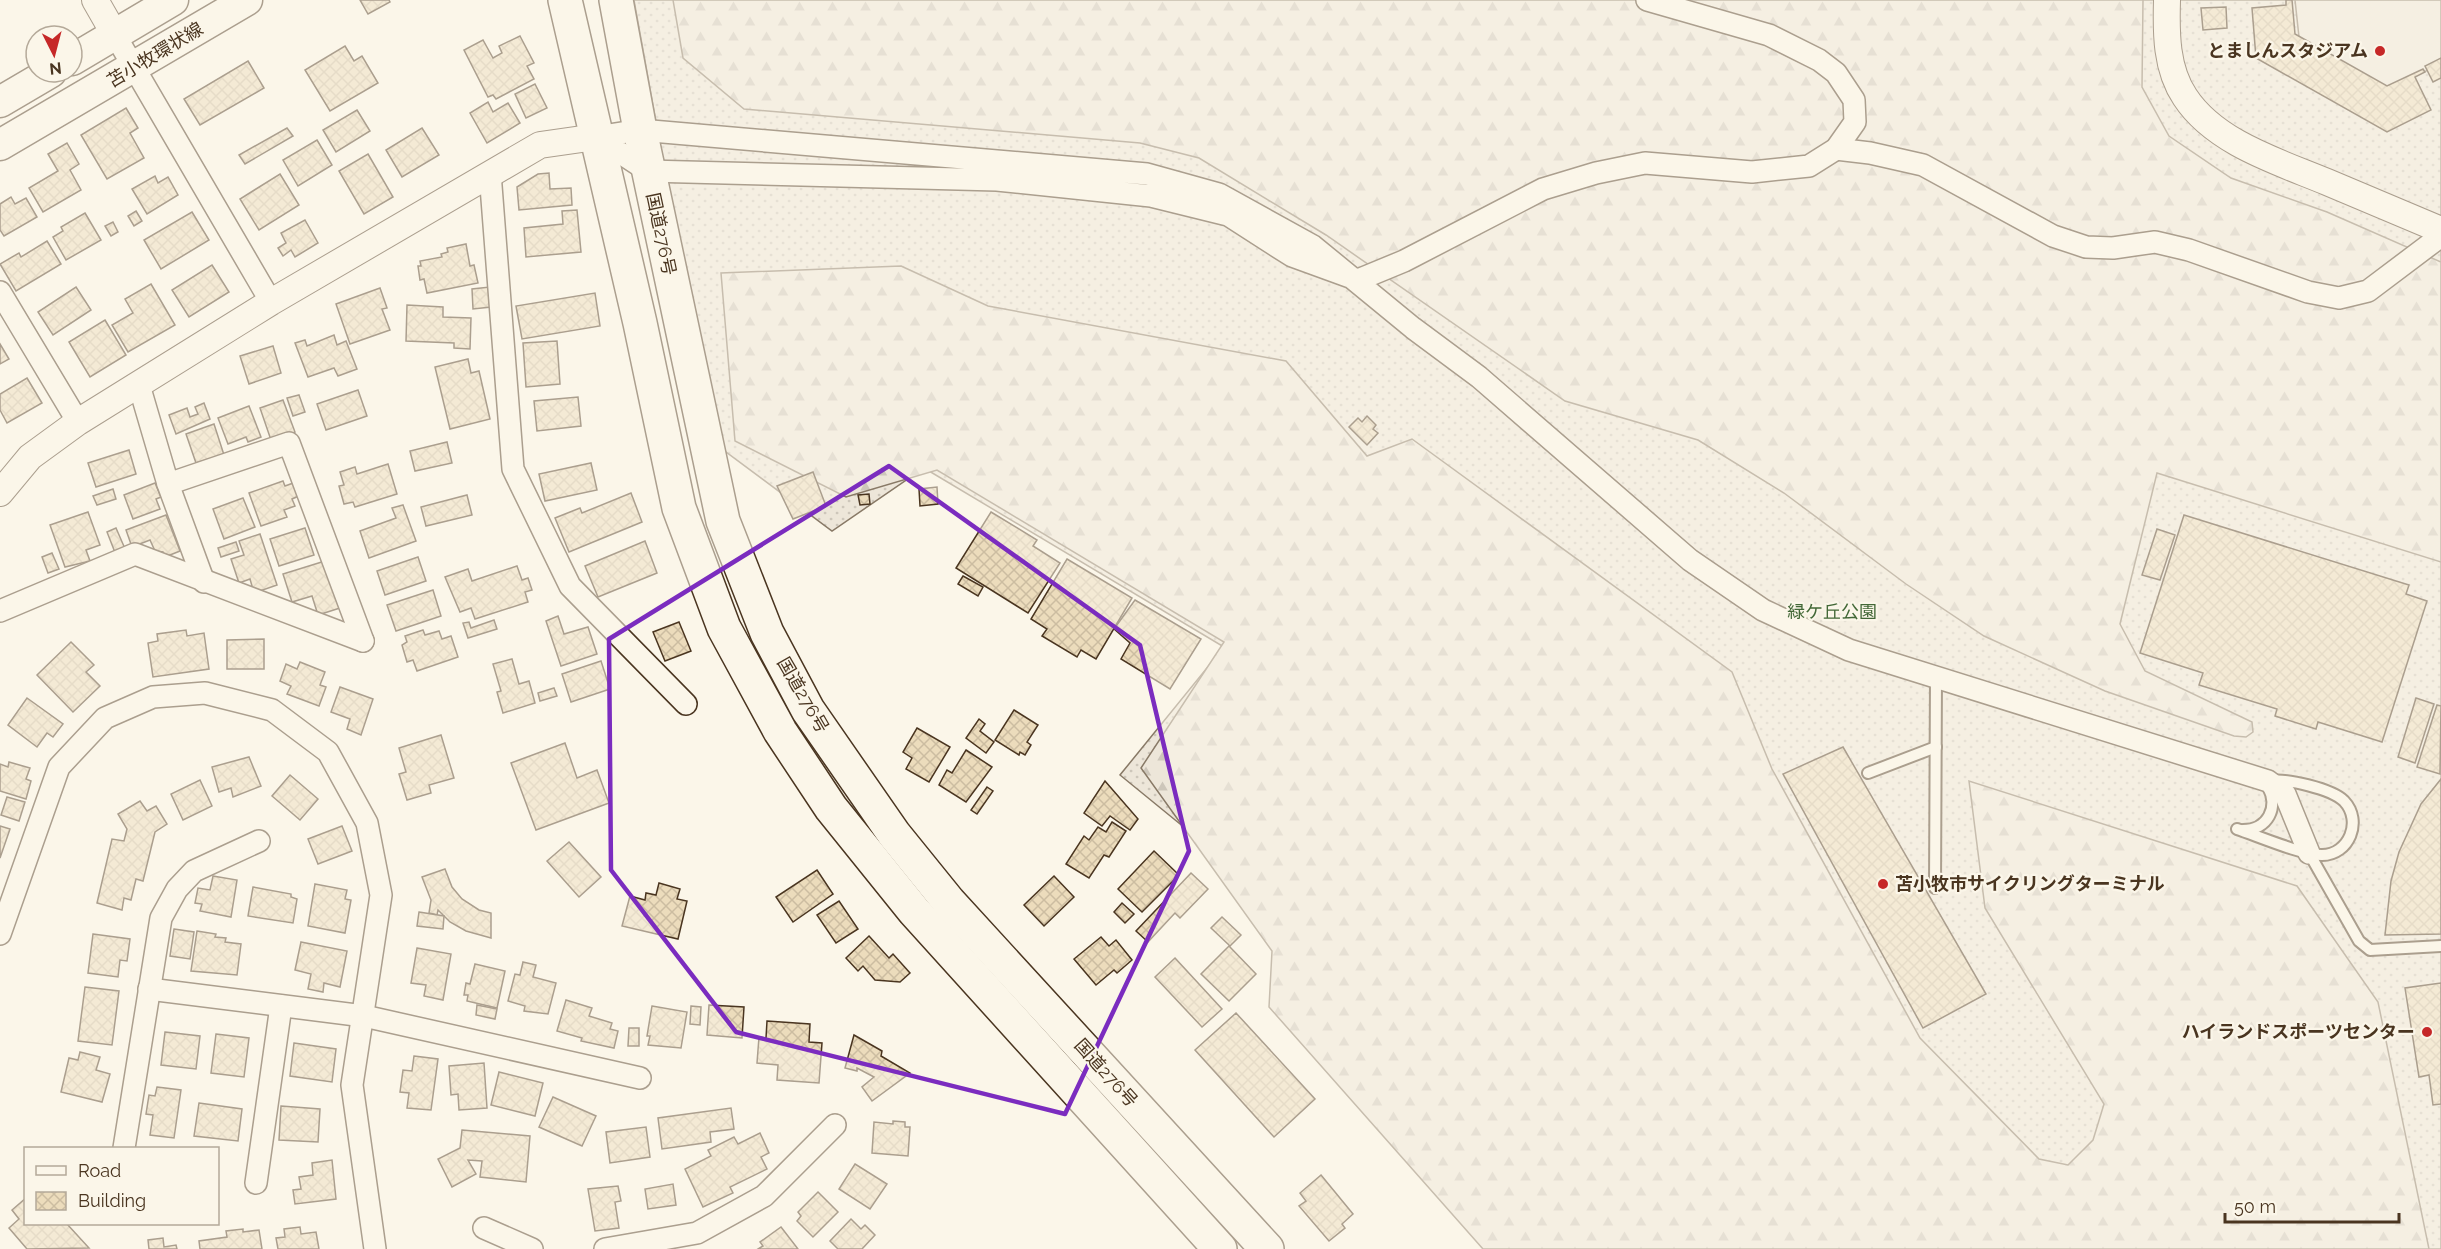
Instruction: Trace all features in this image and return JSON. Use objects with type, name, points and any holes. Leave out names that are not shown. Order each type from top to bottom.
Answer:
[{"type":"highway","name":"国道276号","points":[[565,0],[640,323],[679,508],[724,628],[780,731],[831,808],[914,911],[1220,1249]]},
{"type":"highway","name":"国道276号","points":[[616,0],[648,171],[723,521],[767,633],[808,710],[894,834],[949,902],[1267,1249]]},
{"type":"main road","points":[[84,53],[173,0]]},
{"type":"main road","name":"苫小牧環状線","points":[[0,145],[248,0]]},
{"type":"main road","points":[[3,94],[25,84]]},
{"type":"street","points":[[95,0],[271,302]]},
{"type":"street","points":[[596,136],[648,171],[997,180],[1151,196],[1228,215],[1292,256],[1358,280],[1404,261],[1543,189],[1596,173],[1645,164],[1752,172],[1809,166],[1836,149],[1855,122],[1854,100],[1836,73],[1819,60],[1769,35],[1647,0]]},
{"type":"street","points":[[2167,0],[2166,32],[2172,71],[2185,97],[2210,125],[2254,151],[2441,230]]},
{"type":"street","points":[[0,494],[30,457],[78,422],[271,302],[540,145],[640,130],[1147,174],[1219,194],[1313,246],[1358,280],[1413,328],[1479,377],[1690,560],[1762,610],[1849,650],[2261,779],[2285,794],[2309,853]]},
{"type":"street","points":[[1836,149],[1870,153],[1923,165],[2053,236],[2086,247],[2113,248],[2155,242],[2189,250],[2308,292],[2339,298],[2368,291],[2441,236]]},
{"type":"street","points":[[490,173],[513,469],[570,586],[686,704]]},
{"type":"street","points":[[0,292],[78,422]]},
{"type":"street","points":[[139,385],[168,484],[204,582]]},
{"type":"street","points":[[0,611],[135,554],[363,641],[289,443],[168,484]]},
{"type":"street","points":[[0,934],[58,767],[105,718],[153,698],[205,693],[272,710],[328,752],[367,823],[381,895],[352,1085],[375,1249]]},
{"type":"street","points":[[124,1147],[161,918],[177,889],[194,871],[259,841]]},
{"type":"street","points":[[149,989],[364,1016],[640,1078]]},
{"type":"street","points":[[256,1183],[281,1006]]},
{"type":"street","points":[[605,1249],[697,1233],[764,1196],[835,1125]]},
{"type":"street","points":[[484,1228],[532,1249]]},
{"type":"lane","points":[[1935,888],[1936,677]]},
{"type":"lane","points":[[1868,773],[1936,747]]},
{"type":"lane","points":[[2261,779],[2281,779],[2334,794],[2349,807],[2353,826],[2346,844],[2329,855],[2309,853],[2237,829],[2256,828],[2264,823],[2273,806],[2269,788],[2261,779]]},
{"type":"lane","points":[[2309,853],[2359,941],[2370,950],[2441,946]]},
{"type":"highlighted area","points":[[889,466],[1140,645],[1189,851],[1065,1114],[736,1032],[611,870],[609,639]]},
{"type":"green space","name":"緑ケ丘公園","points":[[634,0],[2441,0],[2441,1249],[1512,1249],[1267,895],[1120,775],[1224,647],[924,468],[832,531],[714,443]]},
{"type":"green space","points":[[673,0],[2143,0],[2142,87],[2169,136],[2231,178],[2327,212],[2441,262],[2441,562],[2157,473],[2120,624],[2145,671],[2252,722],[2253,732],[2246,737],[2234,736],[2105,691],[1984,636],[1906,584],[1784,493],[1698,440],[1565,401],[1326,235],[1199,158],[1140,143],[744,109],[683,58]]},
{"type":"green space","name":"とましんスタジアム","points":[[2295,0],[2441,0],[2441,64],[2384,91],[2299,37]]},
{"type":"green space","points":[[901,266],[988,306],[1286,361],[1367,456],[1412,439],[1732,672],[1772,769],[1920,1038],[2039,1159],[2068,1165],[2093,1140],[2104,1104],[1985,908],[1969,781],[2297,886],[2378,1002],[2429,1249],[1483,1249],[1269,1007],[1272,951],[1141,768],[1224,642],[937,470],[846,497],[735,441],[721,273]]},
{"type":"building","points":[[360,0],[389,0],[390,2],[368,14]]},
{"type":"building","points":[[2286,0],[2292,0],[2295,34],[2387,86],[2423,69],[2425,72],[2415,77],[2431,110],[2387,132],[2256,58],[2252,8],[2286,5]]},
{"type":"building","points":[[2226,7],[2227,28],[2203,30],[2201,8]]},
{"type":"building","points":[[520,36],[534,63],[527,66],[534,79],[496,99],[493,95],[488,97],[464,50],[483,40],[493,58],[502,53],[499,46]]},
{"type":"building","points":[[345,46],[354,61],[362,56],[378,83],[330,111],[305,70]]},
{"type":"building","points":[[2441,58],[2441,78],[2433,82],[2425,66]]},
{"type":"building","points":[[248,61],[264,88],[200,125],[184,99]]},
{"type":"building","points":[[535,84],[547,108],[526,118],[515,94]]},
{"type":"building","points":[[488,102],[493,112],[508,103],[520,123],[487,143],[470,113]]},
{"type":"building","points":[[126,108],[138,128],[130,133],[144,158],[107,179],[81,135]]},
{"type":"building","points":[[357,110],[370,131],[336,152],[323,130]]},
{"type":"building","points":[[287,128],[293,136],[245,164],[239,155]]},
{"type":"building","points":[[422,128],[439,155],[402,177],[386,150]]},
{"type":"building","points":[[317,140],[332,165],[298,186],[283,160]]},
{"type":"building","points":[[67,143],[79,164],[70,170],[81,190],[43,212],[29,188],[58,171],[48,154]]},
{"type":"building","points":[[368,154],[393,197],[364,214],[339,171]]},
{"type":"building","points":[[549,173],[550,189],[571,188],[572,205],[519,210],[517,187],[538,174]]},
{"type":"building","points":[[280,174],[299,205],[259,230],[240,199]]},
{"type":"building","points":[[155,176],[158,183],[168,177],[178,195],[147,214],[132,189]]},
{"type":"building","points":[[11,197],[15,204],[26,198],[37,217],[4,236],[0,230],[0,204]]},
{"type":"building","points":[[577,210],[581,252],[526,257],[524,228],[563,224],[562,211]]},
{"type":"building","points":[[136,211],[142,221],[134,226],[128,216]]},
{"type":"building","points":[[192,212],[209,240],[161,269],[144,240]]},
{"type":"building","points":[[85,213],[101,240],[66,260],[53,237],[63,231],[61,227]]},
{"type":"building","points":[[305,220],[318,243],[295,257],[291,250],[283,256],[278,248],[286,243],[281,233]]},
{"type":"building","points":[[113,222],[118,232],[111,236],[105,226]]},
{"type":"building","points":[[47,241],[61,264],[16,291],[0,264],[19,253],[21,257]]},
{"type":"building","points":[[466,244],[470,266],[474,265],[478,283],[427,293],[424,279],[420,280],[418,266],[421,266],[420,261],[442,257],[441,254],[448,252],[447,248]]},
{"type":"building","points":[[212,265],[229,292],[189,317],[172,290]]},
{"type":"building","points":[[151,284],[175,325],[128,352],[112,325],[133,313],[125,299]]},
{"type":"building","points":[[76,287],[91,310],[53,335],[38,312]]},
{"type":"building","points":[[490,287],[491,307],[473,309],[472,289]]},
{"type":"building","points":[[380,288],[387,308],[382,309],[390,330],[350,344],[336,304]]},
{"type":"building","points":[[595,293],[600,326],[522,339],[516,306]]},
{"type":"building","points":[[407,305],[443,307],[443,317],[471,318],[470,349],[454,348],[454,343],[406,341]]},
{"type":"building","points":[[105,320],[126,355],[90,377],[69,342]]},
{"type":"building","points":[[334,335],[337,345],[346,341],[357,369],[338,376],[334,368],[308,377],[295,343],[305,340],[307,346]]},
{"type":"building","points":[[557,341],[560,384],[526,387],[523,343]]},
{"type":"building","points":[[0,344],[9,359],[0,364]]},
{"type":"building","points":[[273,346],[281,373],[249,384],[240,356]]},
{"type":"building","points":[[468,359],[471,373],[479,371],[490,419],[450,429],[435,367]]},
{"type":"building","points":[[27,378],[42,403],[7,423],[0,410],[0,394]]},
{"type":"building","points":[[358,390],[367,416],[326,430],[317,404]]},
{"type":"building","points":[[299,395],[305,412],[293,416],[287,398]]},
{"type":"building","points":[[578,397],[581,426],[537,431],[534,401]]},
{"type":"building","points":[[283,400],[295,432],[272,443],[260,408]]},
{"type":"building","points":[[204,403],[210,419],[176,434],[169,415],[187,408],[190,417],[198,414],[195,407]]},
{"type":"building","points":[[249,406],[261,437],[248,442],[246,437],[228,444],[218,418]]},
{"type":"building","points":[[1367,416],[1376,425],[1373,429],[1378,433],[1367,445],[1349,427],[1358,418],[1362,422]]},
{"type":"building","points":[[214,424],[225,458],[211,463],[209,459],[196,463],[186,434]]},
{"type":"building","points":[[447,442],[452,463],[415,471],[410,451]]},
{"type":"building","points":[[129,450],[136,474],[96,487],[88,463]]},
{"type":"building","points":[[591,463],[597,490],[545,501],[539,474]]},
{"type":"building","points":[[388,464],[397,494],[355,507],[353,502],[344,504],[339,486],[344,485],[340,472],[355,467],[357,474]]},
{"type":"building","points":[[813,472],[826,506],[793,519],[777,486]]},
{"type":"building","points":[[283,481],[285,486],[296,482],[301,495],[292,499],[295,506],[284,510],[287,517],[261,526],[249,493]]},
{"type":"building","points":[[155,483],[161,497],[156,499],[160,509],[133,519],[124,495]]},
{"type":"building","points":[[937,487],[938,504],[920,506],[919,489]]},
{"type":"building","points":[[113,489],[116,499],[97,505],[93,496]]},
{"type":"building","points":[[631,493],[642,522],[569,552],[555,518],[580,508],[582,513]]},
{"type":"building","points":[[869,494],[870,504],[860,505],[858,495]]},
{"type":"building","points":[[467,495],[472,515],[426,526],[421,507]]},
{"type":"building","points":[[243,498],[255,527],[224,539],[213,509]]},
{"type":"building","points":[[403,505],[416,541],[369,558],[360,531],[396,518],[392,508]]},
{"type":"building","points":[[88,512],[100,545],[86,550],[90,561],[65,567],[50,525]]},
{"type":"building","points":[[991,512],[1037,540],[1033,546],[1060,563],[1028,613],[956,568]]},
{"type":"building","points":[[166,515],[180,551],[165,557],[163,552],[155,551],[150,540],[132,547],[126,530]]},
{"type":"building","points":[[2184,515],[2409,585],[2406,594],[2427,601],[2382,742],[2318,722],[2316,729],[2275,716],[2277,709],[2199,685],[2203,673],[2140,653]]},
{"type":"building","points":[[116,528],[126,551],[116,555],[107,532]]},
{"type":"building","points":[[305,528],[314,555],[279,566],[270,539]]},
{"type":"building","points":[[2157,529],[2175,535],[2160,580],[2142,575]]},
{"type":"building","points":[[260,534],[277,585],[254,593],[250,579],[239,583],[231,559],[244,555],[239,541]]},
{"type":"building","points":[[645,541],[657,573],[598,597],[585,566]]},
{"type":"building","points":[[236,542],[239,551],[221,557],[218,548]]},
{"type":"building","points":[[52,553],[59,569],[48,573],[42,557]]},
{"type":"building","points":[[418,557],[426,581],[385,595],[377,571]]},
{"type":"building","points":[[1067,559],[1132,598],[1096,659],[1081,650],[1077,657],[1042,636],[1047,629],[1031,619]]},
{"type":"building","points":[[325,561],[340,608],[318,615],[312,596],[292,602],[283,574]]},
{"type":"building","points":[[517,566],[522,580],[528,578],[532,590],[525,592],[528,602],[475,619],[471,608],[460,612],[445,577],[468,569],[472,581]]},
{"type":"building","points":[[963,576],[983,587],[978,596],[958,584]]},
{"type":"building","points":[[433,590],[441,616],[396,631],[387,605]]},
{"type":"building","points":[[1135,600],[1201,639],[1170,689],[1121,659],[1130,643],[1114,629]]},
{"type":"building","points":[[558,616],[564,634],[588,627],[597,654],[561,666],[546,621]]},
{"type":"building","points":[[494,620],[497,629],[468,638],[463,623],[469,622],[471,628]]},
{"type":"building","points":[[679,622],[691,651],[665,661],[653,632]]},
{"type":"building","points":[[186,630],[187,636],[204,633],[209,669],[153,677],[148,643],[158,641],[157,634]]},
{"type":"building","points":[[423,630],[425,635],[439,631],[442,639],[451,636],[458,657],[417,671],[413,660],[407,662],[402,645],[407,642],[405,636]]},
{"type":"building","points":[[264,639],[264,669],[227,669],[227,640]]},
{"type":"building","points":[[71,642],[94,665],[86,672],[100,686],[73,712],[37,675]]},
{"type":"building","points":[[512,659],[519,684],[529,681],[535,703],[503,713],[497,692],[501,691],[493,664]]},
{"type":"building","points":[[601,661],[610,689],[571,702],[562,674]]},
{"type":"building","points":[[300,662],[325,672],[320,685],[326,687],[319,706],[287,694],[291,686],[280,681],[286,664],[297,669]]},
{"type":"building","points":[[340,687],[373,699],[361,735],[347,729],[350,719],[331,712]]},
{"type":"building","points":[[554,688],[557,696],[540,701],[538,693]]},
{"type":"building","points":[[27,698],[63,724],[53,737],[47,733],[37,747],[8,725]]},
{"type":"building","points":[[2416,698],[2434,704],[2415,763],[2398,757]]},
{"type":"building","points":[[2437,705],[2441,706],[2440,774],[2417,767]]},
{"type":"building","points":[[1014,710],[1038,725],[1027,742],[1031,745],[1025,755],[1020,752],[1019,755],[995,740]]},
{"type":"building","points":[[979,719],[985,724],[980,731],[994,742],[986,753],[966,738]]},
{"type":"building","points":[[917,728],[950,747],[929,782],[906,769],[912,758],[903,752]]},
{"type":"building","points":[[441,735],[454,778],[429,785],[431,793],[407,800],[399,774],[406,772],[399,748]]},
{"type":"building","points":[[565,743],[577,778],[597,770],[609,803],[536,830],[511,763]]},
{"type":"building","name":"苫小牧市サイクリングターミナル","points":[[1843,747],[1986,994],[1923,1028],[1783,774]]},
{"type":"building","points":[[966,750],[992,767],[966,802],[939,785],[947,770],[952,773]]},
{"type":"building","points":[[249,757],[261,786],[233,797],[231,788],[219,792],[212,767]]},
{"type":"building","points":[[9,762],[30,768],[26,779],[31,781],[26,799],[0,791],[0,764],[8,767]]},
{"type":"building","points":[[290,775],[318,799],[300,820],[272,796]]},
{"type":"building","points":[[2441,779],[2441,934],[2385,935],[2391,881],[2399,852],[2421,804]]},
{"type":"building","points":[[200,780],[212,806],[183,820],[171,794]]},
{"type":"building","points":[[1105,781],[1138,819],[1130,830],[1110,816],[1102,826],[1084,813]]},
{"type":"building","points":[[987,787],[993,791],[977,814],[971,810]]},
{"type":"building","points":[[7,797],[25,802],[19,821],[1,815]]},
{"type":"building","points":[[140,801],[147,811],[156,806],[167,824],[155,832],[143,881],[136,879],[131,900],[124,898],[122,910],[97,903],[112,839],[124,841],[127,829],[118,814]]},
{"type":"building","points":[[1112,822],[1126,831],[1109,857],[1104,855],[1089,878],[1066,864],[1084,836],[1089,840],[1098,827],[1106,832]]},
{"type":"building","points":[[0,826],[10,829],[0,858]]},
{"type":"building","points":[[342,826],[352,851],[318,864],[308,839]]},
{"type":"building","points":[[569,842],[601,877],[579,897],[547,861]]},
{"type":"building","points":[[1154,851],[1179,875],[1142,912],[1118,889]]},
{"type":"building","points":[[445,869],[452,887],[462,899],[479,910],[491,913],[491,938],[466,931],[450,922],[438,910],[437,915],[429,913],[431,900],[422,877]]},
{"type":"building","points":[[817,870],[833,894],[793,922],[776,897]]},
{"type":"building","points":[[1191,873],[1208,889],[1180,918],[1175,913],[1148,942],[1136,931]]},
{"type":"building","points":[[213,876],[237,880],[231,917],[200,911],[202,904],[195,903],[198,888],[210,890]]},
{"type":"building","points":[[1054,876],[1074,897],[1044,926],[1024,905]]},
{"type":"building","points":[[659,883],[680,889],[677,899],[687,901],[678,939],[622,926],[630,896],[645,900],[646,893],[656,895]]},
{"type":"building","points":[[315,884],[347,890],[345,899],[351,900],[345,933],[308,926]]},
{"type":"building","points":[[253,887],[291,894],[291,897],[297,899],[293,923],[248,916]]},
{"type":"building","points":[[839,901],[858,929],[836,943],[817,915]]},
{"type":"building","points":[[1122,903],[1134,914],[1125,923],[1114,912]]},
{"type":"building","points":[[419,912],[444,916],[443,929],[417,926]]},
{"type":"building","points":[[1222,917],[1241,935],[1230,946],[1211,928]]},
{"type":"building","points":[[174,929],[194,932],[190,959],[170,956]]},
{"type":"building","points":[[197,931],[216,934],[215,937],[226,938],[225,942],[241,944],[237,975],[191,971]]},
{"type":"building","points":[[93,934],[130,939],[127,961],[120,960],[118,977],[88,973]]},
{"type":"building","points":[[869,936],[889,958],[893,954],[910,973],[900,982],[875,980],[863,966],[858,971],[846,958]]},
{"type":"building","points":[[1101,937],[1109,946],[1116,940],[1132,960],[1117,973],[1114,970],[1096,985],[1074,959]]},
{"type":"building","points":[[301,942],[347,951],[340,987],[324,983],[323,992],[308,989],[311,974],[295,970]]},
{"type":"building","points":[[1229,946],[1256,974],[1229,1001],[1201,974]]},
{"type":"building","points":[[417,948],[451,954],[443,1000],[424,996],[426,985],[411,983]]},
{"type":"building","points":[[1175,958],[1222,1009],[1202,1027],[1155,977]]},
{"type":"building","points":[[523,962],[536,965],[533,977],[556,983],[548,1014],[524,1011],[525,1006],[508,1001],[515,974],[520,975]]},
{"type":"building","points":[[475,964],[505,971],[497,1008],[467,1001],[468,995],[464,995],[466,983],[470,984]]},
{"type":"building","name":"ハイランドスポーツセンター","points":[[2441,983],[2441,1104],[2433,1105],[2429,1075],[2419,1077],[2405,988]]},
{"type":"building","points":[[85,987],[119,991],[112,1045],[78,1041]]},
{"type":"building","points":[[566,1000],[592,1008],[589,1016],[612,1023],[610,1029],[618,1031],[614,1048],[581,1041],[582,1038],[557,1031]]},
{"type":"building","points":[[477,1005],[497,1009],[495,1019],[476,1015]]},
{"type":"building","points":[[709,1005],[744,1007],[742,1038],[707,1035]]},
{"type":"building","points":[[652,1006],[687,1012],[681,1048],[648,1045],[650,1036],[647,1036]]},
{"type":"building","points":[[691,1006],[701,1007],[700,1025],[690,1024]]},
{"type":"building","points":[[1236,1013],[1315,1099],[1274,1137],[1195,1050]]},
{"type":"building","points":[[767,1021],[810,1024],[809,1042],[822,1043],[819,1083],[777,1080],[778,1065],[757,1063],[759,1037],[766,1038]]},
{"type":"building","points":[[629,1028],[639,1028],[639,1046],[628,1046]]},
{"type":"building","points":[[165,1032],[200,1036],[196,1069],[161,1065]]},
{"type":"building","points":[[216,1034],[249,1038],[244,1077],[211,1073]]},
{"type":"building","points":[[854,1035],[882,1051],[881,1056],[910,1073],[872,1101],[862,1087],[874,1077],[857,1068],[857,1071],[845,1068]]},
{"type":"building","points":[[294,1043],[336,1049],[332,1082],[290,1076]]},
{"type":"building","points":[[80,1052],[100,1057],[96,1070],[110,1074],[102,1102],[61,1092],[69,1058],[78,1060]]},
{"type":"building","points":[[414,1056],[438,1059],[431,1110],[407,1108],[409,1093],[400,1092],[403,1070],[412,1071]]},
{"type":"building","points":[[484,1063],[487,1108],[459,1110],[458,1094],[451,1095],[449,1066]]},
{"type":"building","points":[[499,1072],[543,1083],[535,1116],[491,1105]]},
{"type":"building","points":[[157,1087],[181,1090],[174,1138],[150,1135],[153,1115],[146,1114],[149,1095],[155,1096]]},
{"type":"building","points":[[553,1097],[596,1116],[582,1146],[539,1127]]},
{"type":"building","points":[[199,1103],[242,1109],[238,1141],[194,1136]]},
{"type":"building","points":[[281,1106],[320,1109],[318,1142],[279,1140]]},
{"type":"building","points":[[731,1108],[734,1129],[710,1132],[711,1142],[662,1149],[658,1118]]},
{"type":"building","points":[[893,1121],[905,1122],[905,1127],[910,1127],[908,1156],[872,1153],[874,1122],[893,1124]]},
{"type":"building","points":[[646,1127],[650,1157],[610,1163],[606,1132]]},
{"type":"building","points":[[462,1130],[530,1136],[526,1182],[480,1177],[482,1161],[468,1160],[476,1174],[452,1187],[438,1159],[460,1148]]},
{"type":"building","points":[[760,1133],[769,1153],[761,1157],[767,1169],[730,1187],[733,1193],[703,1207],[685,1169],[711,1156],[708,1150],[734,1137],[738,1144]]},
{"type":"building","points":[[332,1160],[336,1199],[295,1204],[293,1190],[301,1189],[299,1177],[313,1175],[312,1163]]},
{"type":"building","points":[[855,1164],[887,1184],[870,1209],[839,1189]]},
{"type":"building","points":[[1321,1175],[1353,1214],[1342,1224],[1345,1228],[1329,1241],[1299,1206],[1306,1201],[1300,1193]]},
{"type":"building","points":[[673,1184],[676,1205],[648,1209],[645,1189]]},
{"type":"building","points":[[618,1186],[621,1201],[615,1202],[619,1228],[595,1231],[588,1189]]},
{"type":"building","points":[[818,1192],[838,1212],[813,1237],[797,1221],[801,1216],[798,1212]]},
{"type":"building","points":[[24,1200],[24,1225],[68,1225],[89,1248],[27,1249],[9,1228],[19,1219],[12,1210]]},
{"type":"building","points":[[851,1219],[861,1229],[865,1225],[875,1235],[862,1249],[838,1249],[830,1241]]},
{"type":"building","points":[[300,1227],[301,1234],[316,1232],[319,1249],[278,1249],[276,1238],[285,1237],[284,1229]]},
{"type":"building","points":[[781,1227],[798,1249],[758,1249],[763,1246],[760,1242]]},
{"type":"building","points":[[243,1229],[243,1232],[259,1230],[262,1249],[200,1249],[199,1241],[227,1237],[226,1231]]},
{"type":"building","points":[[163,1238],[164,1247],[176,1245],[177,1249],[149,1249],[148,1240]]},
{"type":"place","name":"とましんスタジアム","points":[[2380,51]]},
{"type":"place","name":"苫小牧市サイクリングターミナル","points":[[1883,884]]},
{"type":"place","name":"ハイランドスポーツセンター","points":[[2427,1032]]}]
